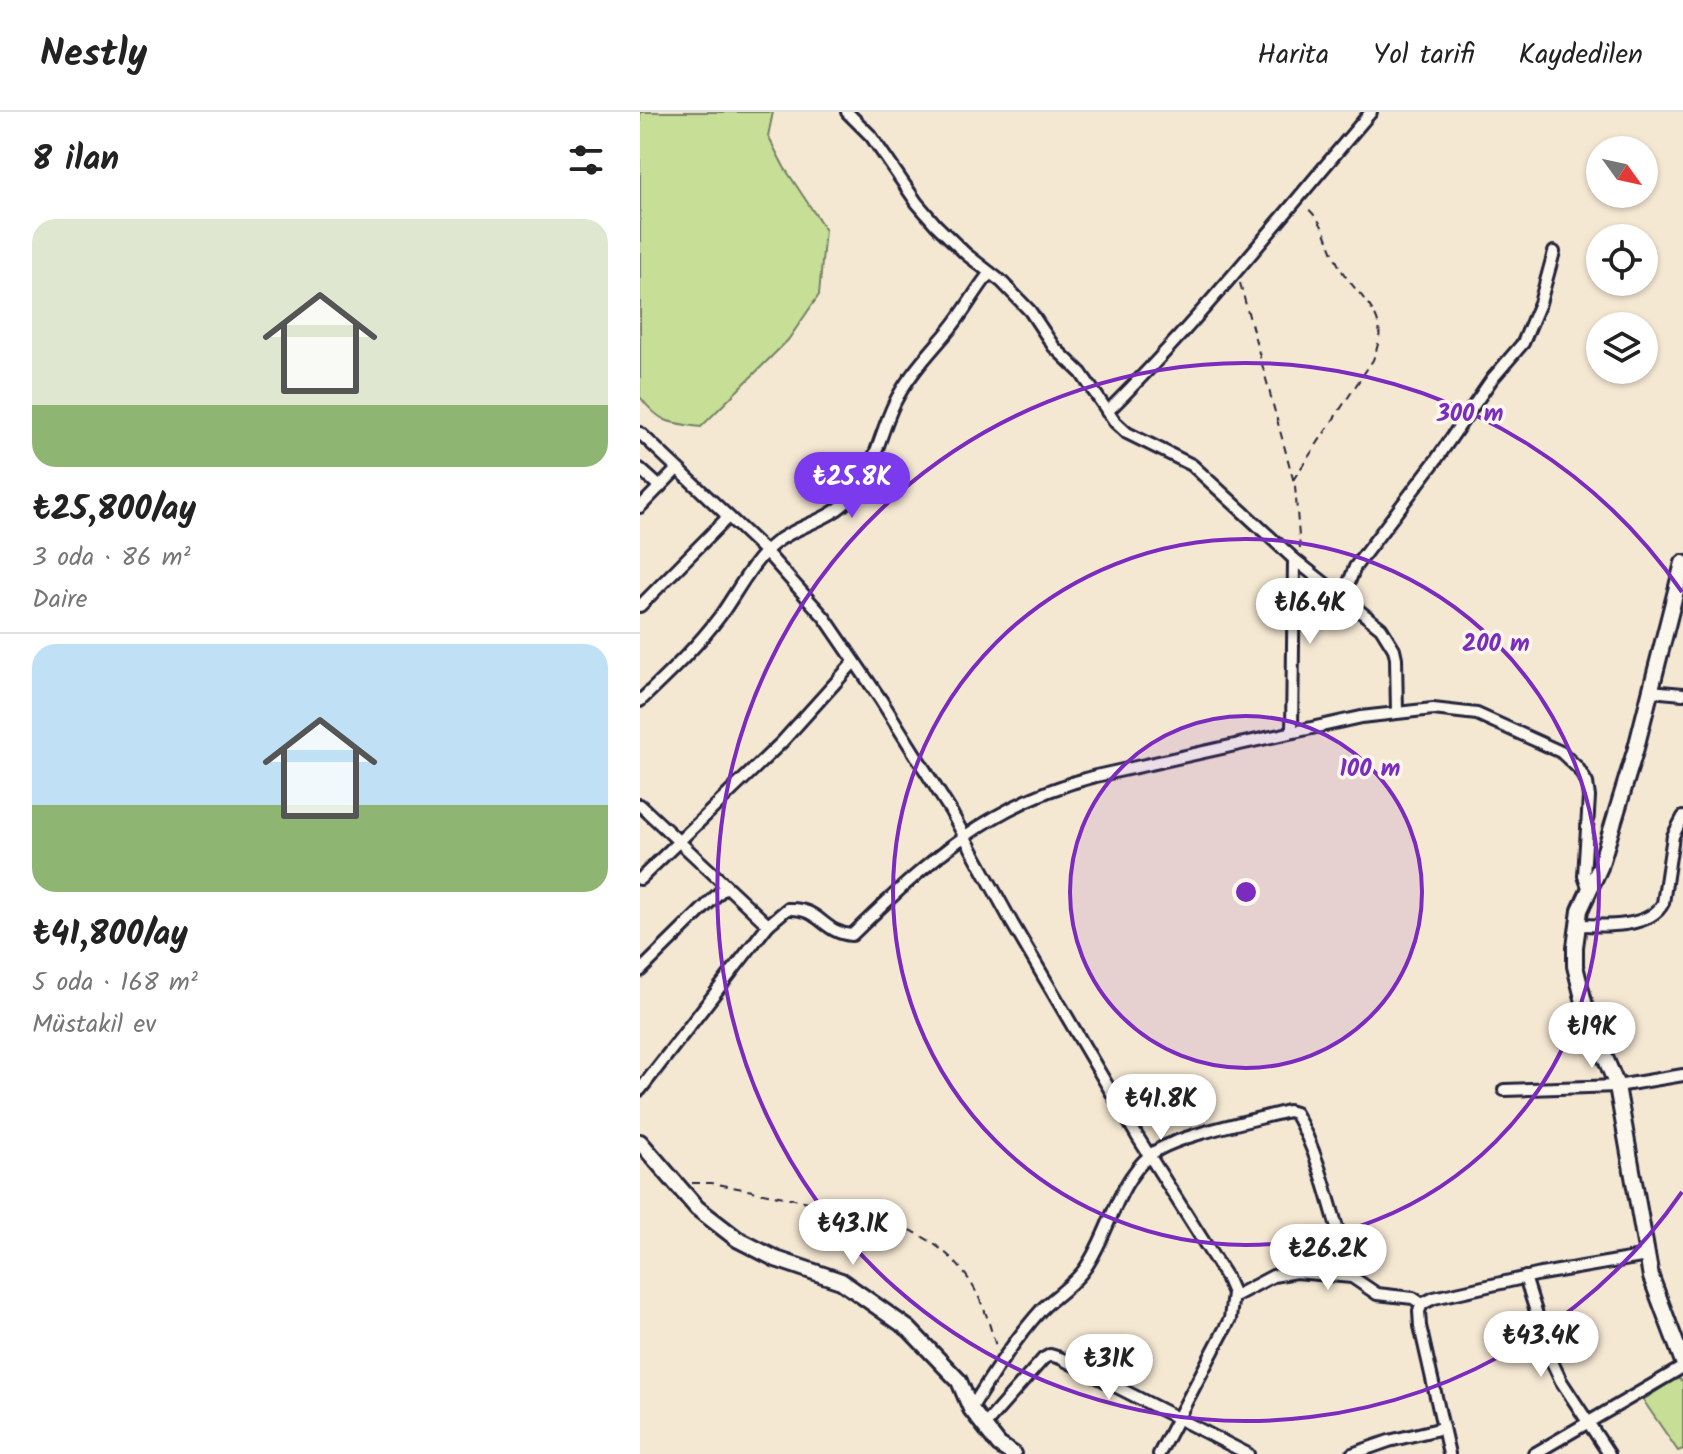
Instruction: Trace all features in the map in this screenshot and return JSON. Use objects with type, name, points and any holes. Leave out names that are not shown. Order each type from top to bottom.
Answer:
[{"type":"street","points":[[847,112],[871,136],[917,203],[966,254],[1002,282],[1030,311],[1054,347],[1081,373],[1107,412],[1127,433],[1198,470],[1294,559],[1381,628],[1394,649],[1397,712]]},
{"type":"street","points":[[1107,412],[1161,359],[1371,112]]},
{"type":"street","points":[[1342,600],[1355,567],[1436,460],[1492,379],[1523,343],[1540,303],[1554,252]]},
{"type":"street","points":[[640,701],[718,619],[776,542],[839,509],[853,495],[871,464],[896,400],[989,274]]},
{"type":"street","points":[[640,433],[766,552],[825,618],[942,798],[1149,1155],[1226,1277],[1233,1297],[1223,1338],[1159,1454]]},
{"type":"street","points":[[640,469],[660,487]]},
{"type":"street","points":[[640,507],[677,469]]},
{"type":"street","points":[[640,606],[728,517]]},
{"type":"street","points":[[1292,732],[1294,559]]},
{"type":"street","points":[[1534,1454],[1683,1364],[1651,1277],[1617,1086],[1587,1014],[1575,966],[1580,910],[1600,867],[1679,596],[1683,563]]},
{"type":"street","points":[[640,879],[782,742],[854,662]]},
{"type":"street","points":[[1650,691],[1683,694]]},
{"type":"street","points":[[640,1090],[768,925],[787,909],[809,910],[838,934],[852,935],[963,836],[994,816],[1065,784],[1361,717],[1433,709],[1477,714],[1561,752],[1578,768],[1587,783],[1589,797],[1584,876],[1589,890]]},
{"type":"street","points":[[640,805],[768,925]]},
{"type":"street","points":[[1577,925],[1646,920],[1659,912],[1673,836],[1683,817]]},
{"type":"street","points":[[640,971],[726,886]]},
{"type":"street","points":[[1504,1090],[1617,1086],[1683,1075]]},
{"type":"street","points":[[971,1409],[1001,1361],[1043,1308],[1083,1272],[1094,1256],[1119,1198],[1132,1175],[1149,1155],[1169,1143],[1288,1111],[1295,1113],[1303,1126],[1331,1203],[1352,1277],[1377,1294],[1413,1298],[1422,1304]]},
{"type":"street","points":[[640,1142],[697,1208],[737,1239],[776,1259],[841,1281],[909,1329],[959,1381],[971,1409],[999,1445],[1013,1454]]},
{"type":"street","points":[[1449,1454],[1420,1326],[1422,1304],[1434,1298],[1525,1277],[1647,1256]]},
{"type":"street","points":[[1233,1297],[1283,1273],[1352,1277]]},
{"type":"street","points":[[1525,1277],[1552,1362],[1586,1423],[1609,1454]]},
{"type":"street","points":[[984,1426],[1043,1359],[1050,1355],[1248,1454]]},
{"type":"street","points":[[1352,1454],[1443,1428]]},
{"type":"path","points":[[1293,480],[1373,360],[1380,339],[1379,325],[1371,309],[1331,253],[1324,226],[1298,199]]},
{"type":"path","points":[[1238,270],[1243,302],[1293,480],[1297,535],[1304,567]]},
{"type":"path","points":[[679,1188],[696,1181],[712,1183],[860,1212],[884,1218],[930,1239],[943,1249],[973,1288],[983,1307],[1001,1361]]},
{"type":"green space","points":[[640,112],[773,112],[768,136],[784,167],[825,229],[819,295],[788,340],[701,427],[666,420],[653,412],[640,397]]},
{"type":"green space","points":[[1677,1378],[1683,1381],[1683,1449],[1678,1451],[1643,1400]]}]
